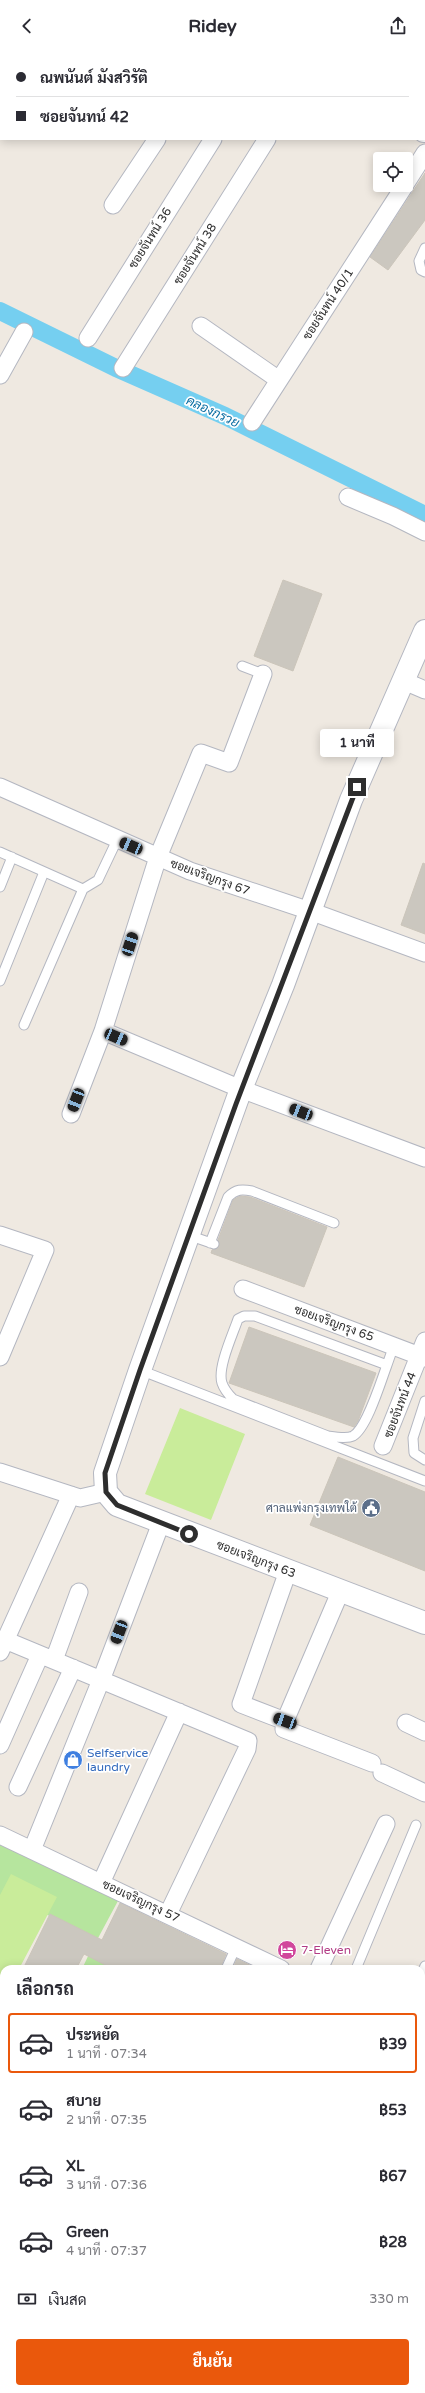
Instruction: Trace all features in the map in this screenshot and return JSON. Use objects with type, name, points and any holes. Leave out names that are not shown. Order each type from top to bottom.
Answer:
[{"type":"street","points":[[113,205],[156,140]]},
{"type":"street","name":"ซอยจันทน์ 36","points":[[88,338],[212,140]]},
{"type":"street","name":"ซอยจันทน์ 38","points":[[123,368],[266,140]]},
{"type":"street","name":"ซอยจันทน์ 40/1","points":[[413,172],[425,153]]},
{"type":"street","name":"ซอยจันทน์ 40/1","points":[[252,422],[400,192]]},
{"type":"street","points":[[201,326],[280,380]]},
{"type":"street","points":[[0,375],[24,332]]},
{"type":"street","points":[[348,497],[394,516],[425,532]]},
{"type":"street","points":[[0,1472],[80,1498],[106,1492],[105,1473],[108,1460],[241,1089],[351,800],[425,631]]},
{"type":"street","points":[[71,1114],[103,1031],[158,857],[201,753],[229,763],[263,674]]},
{"type":"street","points":[[404,681],[425,690]]},
{"type":"street","name":"ซอยเจริญกรุง 67","points":[[0,787],[190,871],[310,911],[425,954]]},
{"type":"street","points":[[103,1031],[241,1089],[425,1158]]},
{"type":"street","points":[[0,1235],[45,1250],[0,1357]]},
{"type":"street","name":"ซอยเจริญกรุง 65","points":[[243,1289],[394,1345],[423,1351]]},
{"type":"street","name":"ซอยจันทน์ 44","points":[[383,1446],[423,1351]]},
{"type":"street","name":"ซอยเจริญกรุง 63","points":[[106,1492],[117,1505],[425,1623]]},
{"type":"street","points":[[71,1495],[3,1646],[47,1658],[102,1677],[248,1741],[246,1749],[168,1914]]},
{"type":"street","points":[[32,1850],[102,1677],[161,1523]]},
{"type":"street","points":[[285,1721],[241,1704],[288,1571]]},
{"type":"street","points":[[341,1590],[285,1721],[284,1729],[377,1768],[425,1794]]},
{"type":"street","points":[[0,1745],[47,1658],[79,1592]]},
{"type":"street","points":[[18,1787],[73,1668]]},
{"type":"street","points":[[101,1883],[179,1712]]},
{"type":"street","points":[[406,1723],[425,1732]]},
{"type":"street","points":[[321,1965],[386,1824]]},
{"type":"street","name":"ซอยเจริญกรุง 57","points":[[0,1835],[273,1965]]},
{"type":"lane","points":[[425,248],[419,262],[421,270],[425,272]]},
{"type":"lane","points":[[242,666],[263,674]]},
{"type":"lane","points":[[24,1025],[83,889],[98,880],[117,840]]},
{"type":"lane","points":[[0,852],[83,889]]},
{"type":"lane","points":[[0,887],[12,857]]},
{"type":"lane","points":[[0,981],[44,872]]},
{"type":"lane","points":[[188,1235],[212,1243],[228,1197],[234,1192],[242,1189],[252,1191],[334,1223]]},
{"type":"lane","points":[[387,1365],[254,1316],[244,1316],[238,1319],[222,1368],[221,1381],[224,1389],[232,1399],[328,1436],[353,1436],[362,1427],[387,1365],[394,1345]]},
{"type":"lane","points":[[140,1370],[425,1481]]},
{"type":"lane","points":[[425,1402],[412,1444],[414,1453],[425,1460]]},
{"type":"lane","points":[[358,1965],[416,1825]]},
{"type":"lane","points":[[228,1965],[236,1947]]},
{"type":"green space","points":[[180,1408],[245,1434],[211,1520],[145,1494]]},
{"type":"green space","points":[[0,1844],[119,1899],[97,1940],[6,1894],[0,1904]]},
{"type":"green space","points":[[11,1874],[57,1897],[21,1965],[0,1965],[0,1895]]},
{"type":"green space","points":[[89,1954],[110,1965],[84,1965]]},
{"type":"building","points":[[425,173],[425,220],[388,270],[370,257]]},
{"type":"building","points":[[283,580],[322,594],[293,671],[254,656]]},
{"type":"building","points":[[423,863],[425,864],[425,934],[401,925]]},
{"type":"building","points":[[240,1196],[250,1197],[327,1227],[304,1287],[211,1253],[212,1250],[219,1246],[218,1240],[233,1200]]},
{"type":"building","points":[[249,1327],[376,1373],[358,1421],[354,1427],[229,1383]]},
{"type":"building","name":"ศาลแพ่งกรุงเทพใต้","points":[[338,1457],[425,1492],[425,1571],[310,1525]]},
{"type":"building","points":[[120,1903],[226,1954],[222,1965],[105,1965],[84,1954],[78,1965],[25,1965],[50,1914],[102,1940]]},
{"type":"building","points":[[237,1959],[250,1965],[235,1965]]},
{"type":"waterway","name":"คลองกรวย","points":[[0,311],[116,368],[225,416],[425,515]]},
{"type":"place","name":"ศาลแพ่งกรุงเทพใต้","points":[[371,1508]]},
{"type":"place","name":"Selfservice laundry","points":[[73,1760]]},
{"type":"place","name":"7-Eleven","points":[[287,1950]]},
{"type":"route","points":[[189,1534],[117,1505],[106,1492],[105,1473],[108,1460],[241,1089],[283,985],[357,787]]}]
